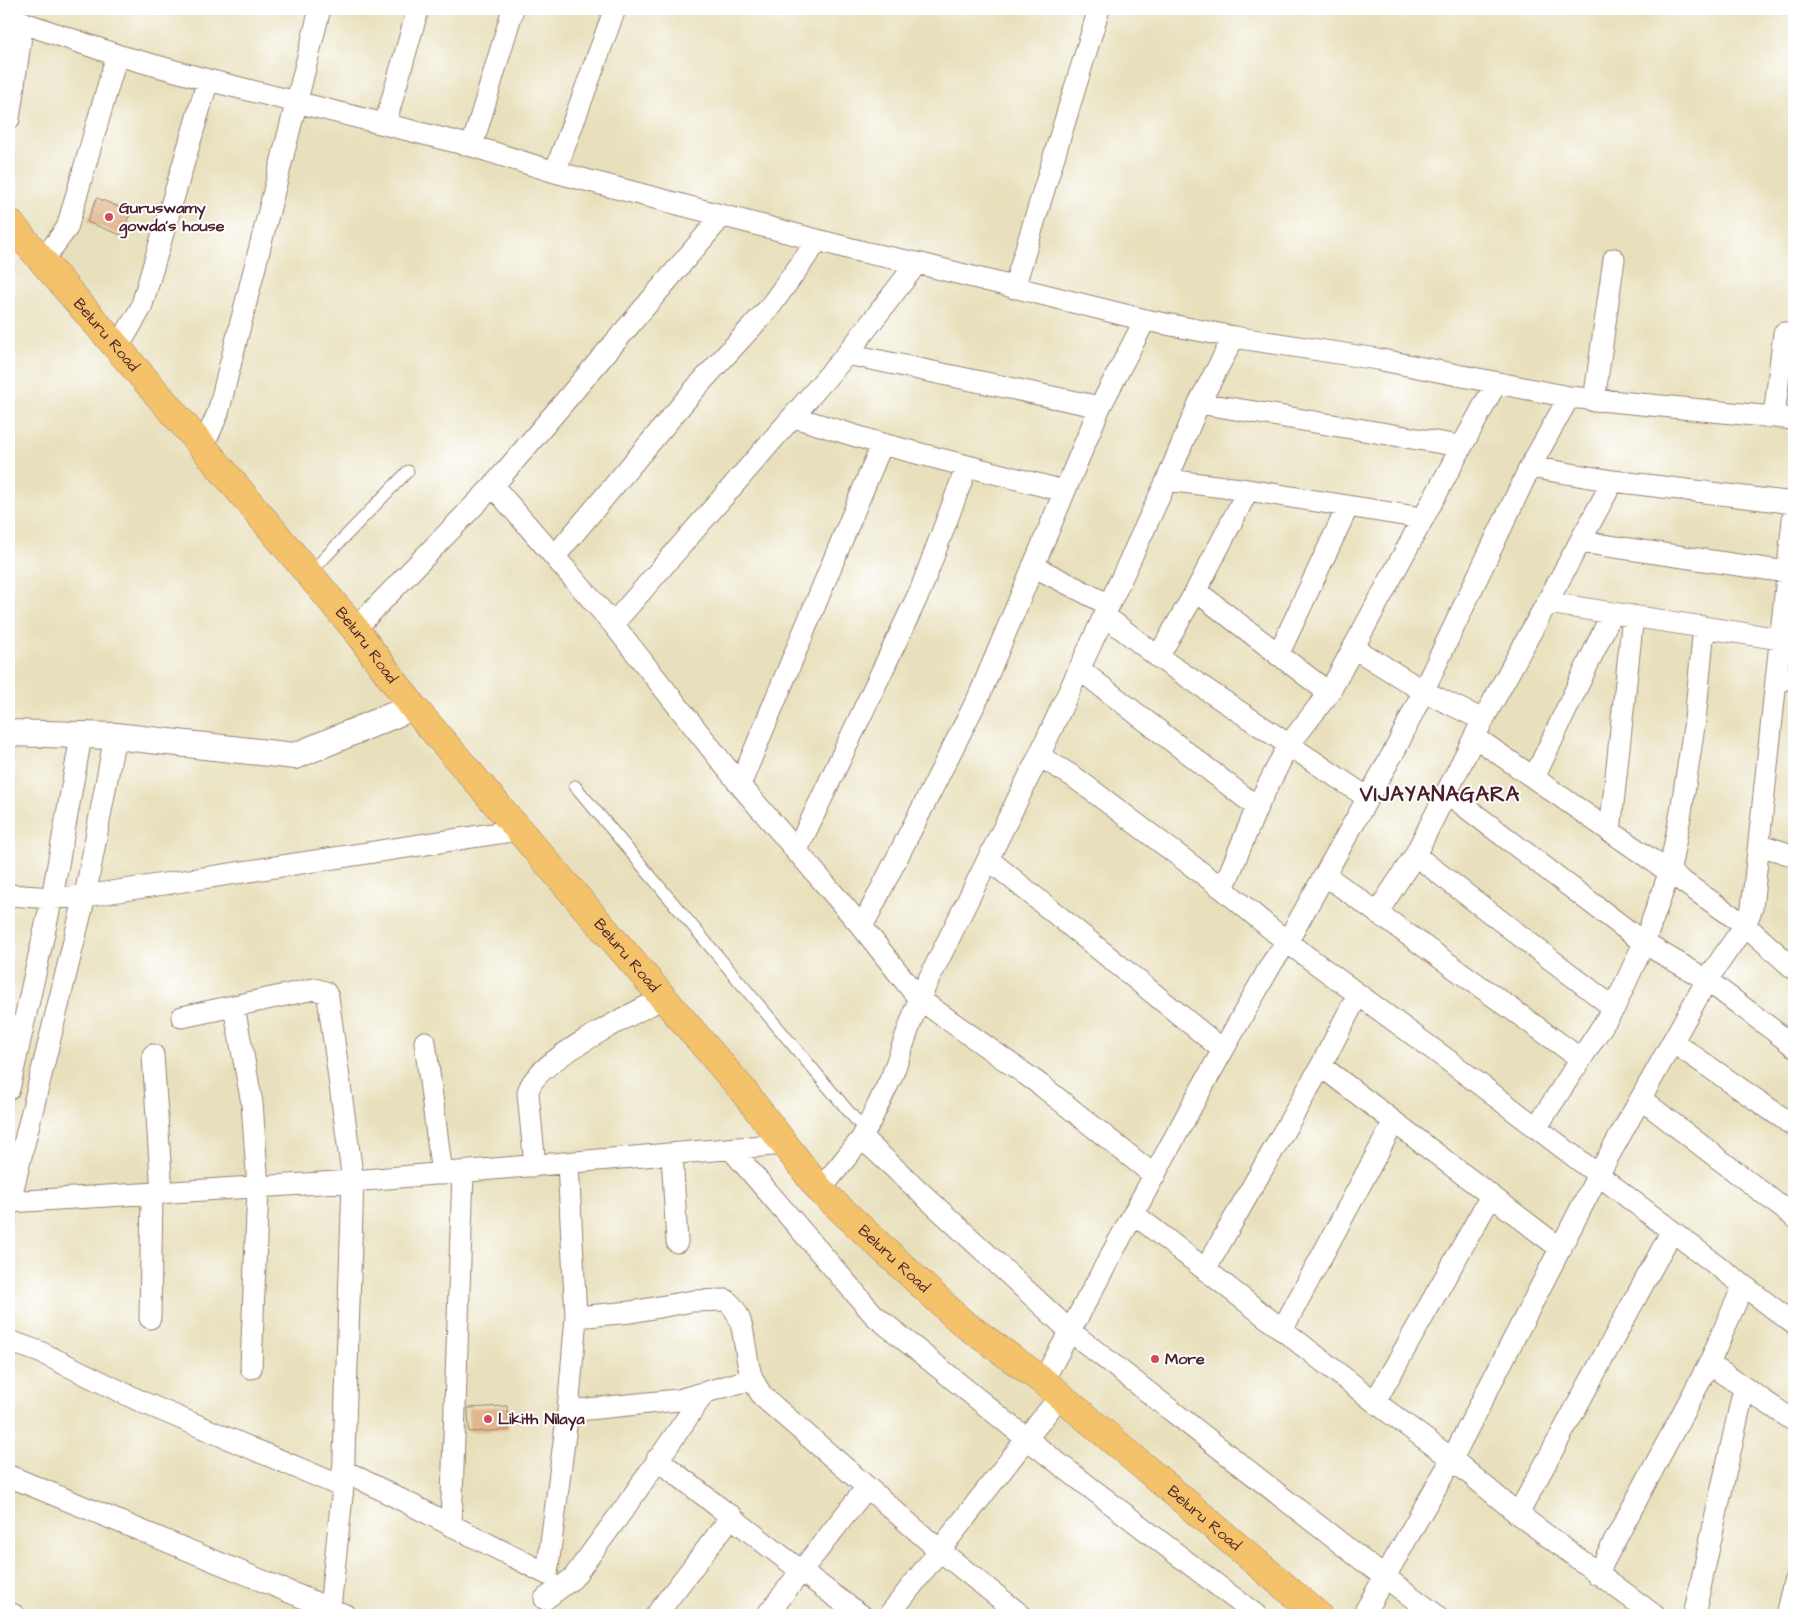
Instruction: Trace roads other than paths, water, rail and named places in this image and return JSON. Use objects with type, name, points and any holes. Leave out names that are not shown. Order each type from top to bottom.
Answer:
[{"type":"highway","name":"Beluru Road","points":[[9,222],[203,447],[356,629],[413,707],[741,1088],[820,1190],[963,1323],[1052,1388],[1304,1611]]},
{"type":"street","points":[[203,447],[218,413],[320,9]]},
{"type":"street","points":[[385,124],[418,9]]},
{"type":"street","points":[[472,146],[513,9]]},
{"type":"street","points":[[555,172],[615,9]]},
{"type":"street","points":[[1014,288],[1099,9]]},
{"type":"street","points":[[9,119],[16,20],[117,55],[208,80],[472,146],[555,172],[722,216],[1145,320],[1234,337],[1376,359],[1569,397],[1594,401],[1784,418],[1784,333]]},
{"type":"street","points":[[42,261],[67,228],[117,55]]},
{"type":"street","points":[[117,349],[141,308],[208,80]]},
{"type":"street","points":[[356,629],[493,486],[722,216]]},
{"type":"street","points":[[555,556],[695,388],[770,308],[818,240]]},
{"type":"street","points":[[1594,401],[1614,259]]},
{"type":"street","points":[[612,624],[794,417],[847,354],[917,263]]},
{"type":"street","points":[[862,927],[979,696],[1100,408],[1145,320]]},
{"type":"street","points":[[820,1190],[863,1135],[892,1076],[919,999],[1039,756],[1167,480],[1199,403],[1234,337]]},
{"type":"street","points":[[847,354],[1100,408]]},
{"type":"street","points":[[1223,889],[1257,807],[1288,746],[1329,693],[1460,446],[1496,383]]},
{"type":"street","points":[[889,1615],[1026,1439],[1052,1388],[1070,1331],[1223,1050],[1272,963],[1288,942],[1397,746],[1530,467],[1569,397]]},
{"type":"street","points":[[1199,403],[1460,446]]},
{"type":"street","points":[[794,417],[882,444],[1064,491]]},
{"type":"street","points":[[740,785],[882,444]]},
{"type":"street","points":[[796,852],[921,588],[967,466]]},
{"type":"street","points":[[1530,467],[1613,481],[1794,503]]},
{"type":"street","points":[[1167,480],[1248,490],[1422,518]]},
{"type":"street","points":[[1376,913],[1414,855],[1479,728],[1613,481]]},
{"type":"street","points":[[493,486],[612,624],[740,785],[862,927],[919,999],[1042,1086],[1155,1176]]},
{"type":"street","points":[[1158,657],[1196,591],[1248,490]]},
{"type":"street","points":[[1278,655],[1348,506]]},
{"type":"street","points":[[1364,1615],[1452,1459],[1598,1175],[1707,980],[1745,925],[1752,908],[1785,678],[1780,639],[1789,577],[1794,510]]},
{"type":"street","points":[[1581,542],[1789,577]]},
{"type":"street","points":[[1033,566],[1107,610],[1158,657],[1368,798]]},
{"type":"street","points":[[1196,591],[1329,693]]},
{"type":"street","points":[[1548,603],[1780,639]]},
{"type":"street","points":[[1534,778],[1612,613]]},
{"type":"street","points":[[1610,832],[1633,616]]},
{"type":"street","points":[[1536,1128],[1614,1008],[1644,943],[1669,874],[1681,812],[1695,720],[1704,627]]},
{"type":"street","points":[[1354,648],[1479,728],[1534,778],[1669,874],[1745,925],[1794,969]]},
{"type":"street","points":[[1079,669],[1257,807]]},
{"type":"street","points":[[9,733],[81,737],[115,736],[295,756],[413,707]]},
{"type":"street","points":[[115,736],[85,896],[9,1204],[353,1181],[784,1144]]},
{"type":"street","points":[[9,1089],[52,898],[81,737]]},
{"type":"street","points":[[1039,756],[1074,777],[1223,889],[1288,942],[1794,1324]]},
{"type":"street","points":[[1447,793],[1644,943],[1707,980],[1794,1046]]},
{"type":"street","points":[[9,895],[52,898],[85,896],[518,830]]},
{"type":"street","points":[[1761,844],[1794,856]]},
{"type":"street","points":[[1414,855],[1614,1008]]},
{"type":"street","points":[[988,859],[1223,1050]]},
{"type":"street","points":[[1324,875],[1581,1060]]},
{"type":"street","points":[[9,1476],[330,1611],[343,1479],[353,1181],[328,997],[325,992],[314,989],[182,1017]]},
{"type":"street","points":[[1205,1270],[1321,1066],[1358,994]]},
{"type":"street","points":[[535,1166],[528,1093],[534,1078],[570,1048],[663,998]]},
{"type":"street","points":[[234,1007],[252,1103],[258,1187],[252,1368]]},
{"type":"street","points":[[424,1042],[442,1174]]},
{"type":"street","points":[[1673,1042],[1794,1126]]},
{"type":"street","points":[[150,1318],[157,1193],[154,1056]]},
{"type":"street","points":[[1321,1066],[1561,1249]]},
{"type":"street","points":[[1641,1099],[1794,1217]]},
{"type":"street","points":[[1282,1330],[1394,1122]]},
{"type":"street","points":[[863,1135],[1070,1331],[1436,1615]]},
{"type":"street","points":[[731,1149],[874,1315],[1026,1439],[1256,1615]]},
{"type":"street","points":[[672,1154],[677,1242]]},
{"type":"street","points":[[544,1607],[568,1411],[576,1317],[568,1164]]},
{"type":"street","points":[[451,1526],[463,1172]]},
{"type":"street","points":[[1375,1402],[1491,1196]]},
{"type":"street","points":[[1134,1214],[1375,1402],[1452,1459],[1518,1514],[1654,1615]]},
{"type":"street","points":[[1518,1514],[1672,1231]]},
{"type":"street","points":[[1597,1574],[1709,1364],[1743,1286]]},
{"type":"street","points":[[576,1317],[631,1312],[693,1301],[726,1300],[732,1305],[743,1330],[752,1379],[764,1397],[939,1550],[1021,1615]]},
{"type":"street","points":[[9,1341],[40,1352],[142,1402],[343,1479],[451,1526],[547,1574]]},
{"type":"street","points":[[1709,1364],[1794,1421]]},
{"type":"street","points":[[568,1411],[678,1400],[702,1395],[752,1379]]},
{"type":"street","points":[[1694,1615],[1744,1388]]},
{"type":"street","points":[[544,1607],[573,1578],[626,1506],[702,1395]]},
{"type":"street","points":[[657,1459],[732,1516],[800,1572],[862,1615]]},
{"type":"street","points":[[767,1615],[867,1487]]},
{"type":"street","points":[[656,1615],[732,1516]]},
{"type":"street","points":[[1786,1615],[1794,1582]]},
{"type":"street","points":[[9,1613],[14,1615]]},
{"type":"lane","points":[[309,574],[408,472]]},
{"type":"lane","points":[[575,786],[863,1135]]},
{"type":"place","name":"Guruswamy gowda's house","points":[[109,217]]},
{"type":"place","name":"More","points":[[1155,1359]]},
{"type":"place","name":"Likith Nilaya","points":[[488,1419]]},
{"type":"district","name":"VIJAYANAGARA","points":[[1440,794]]}]
